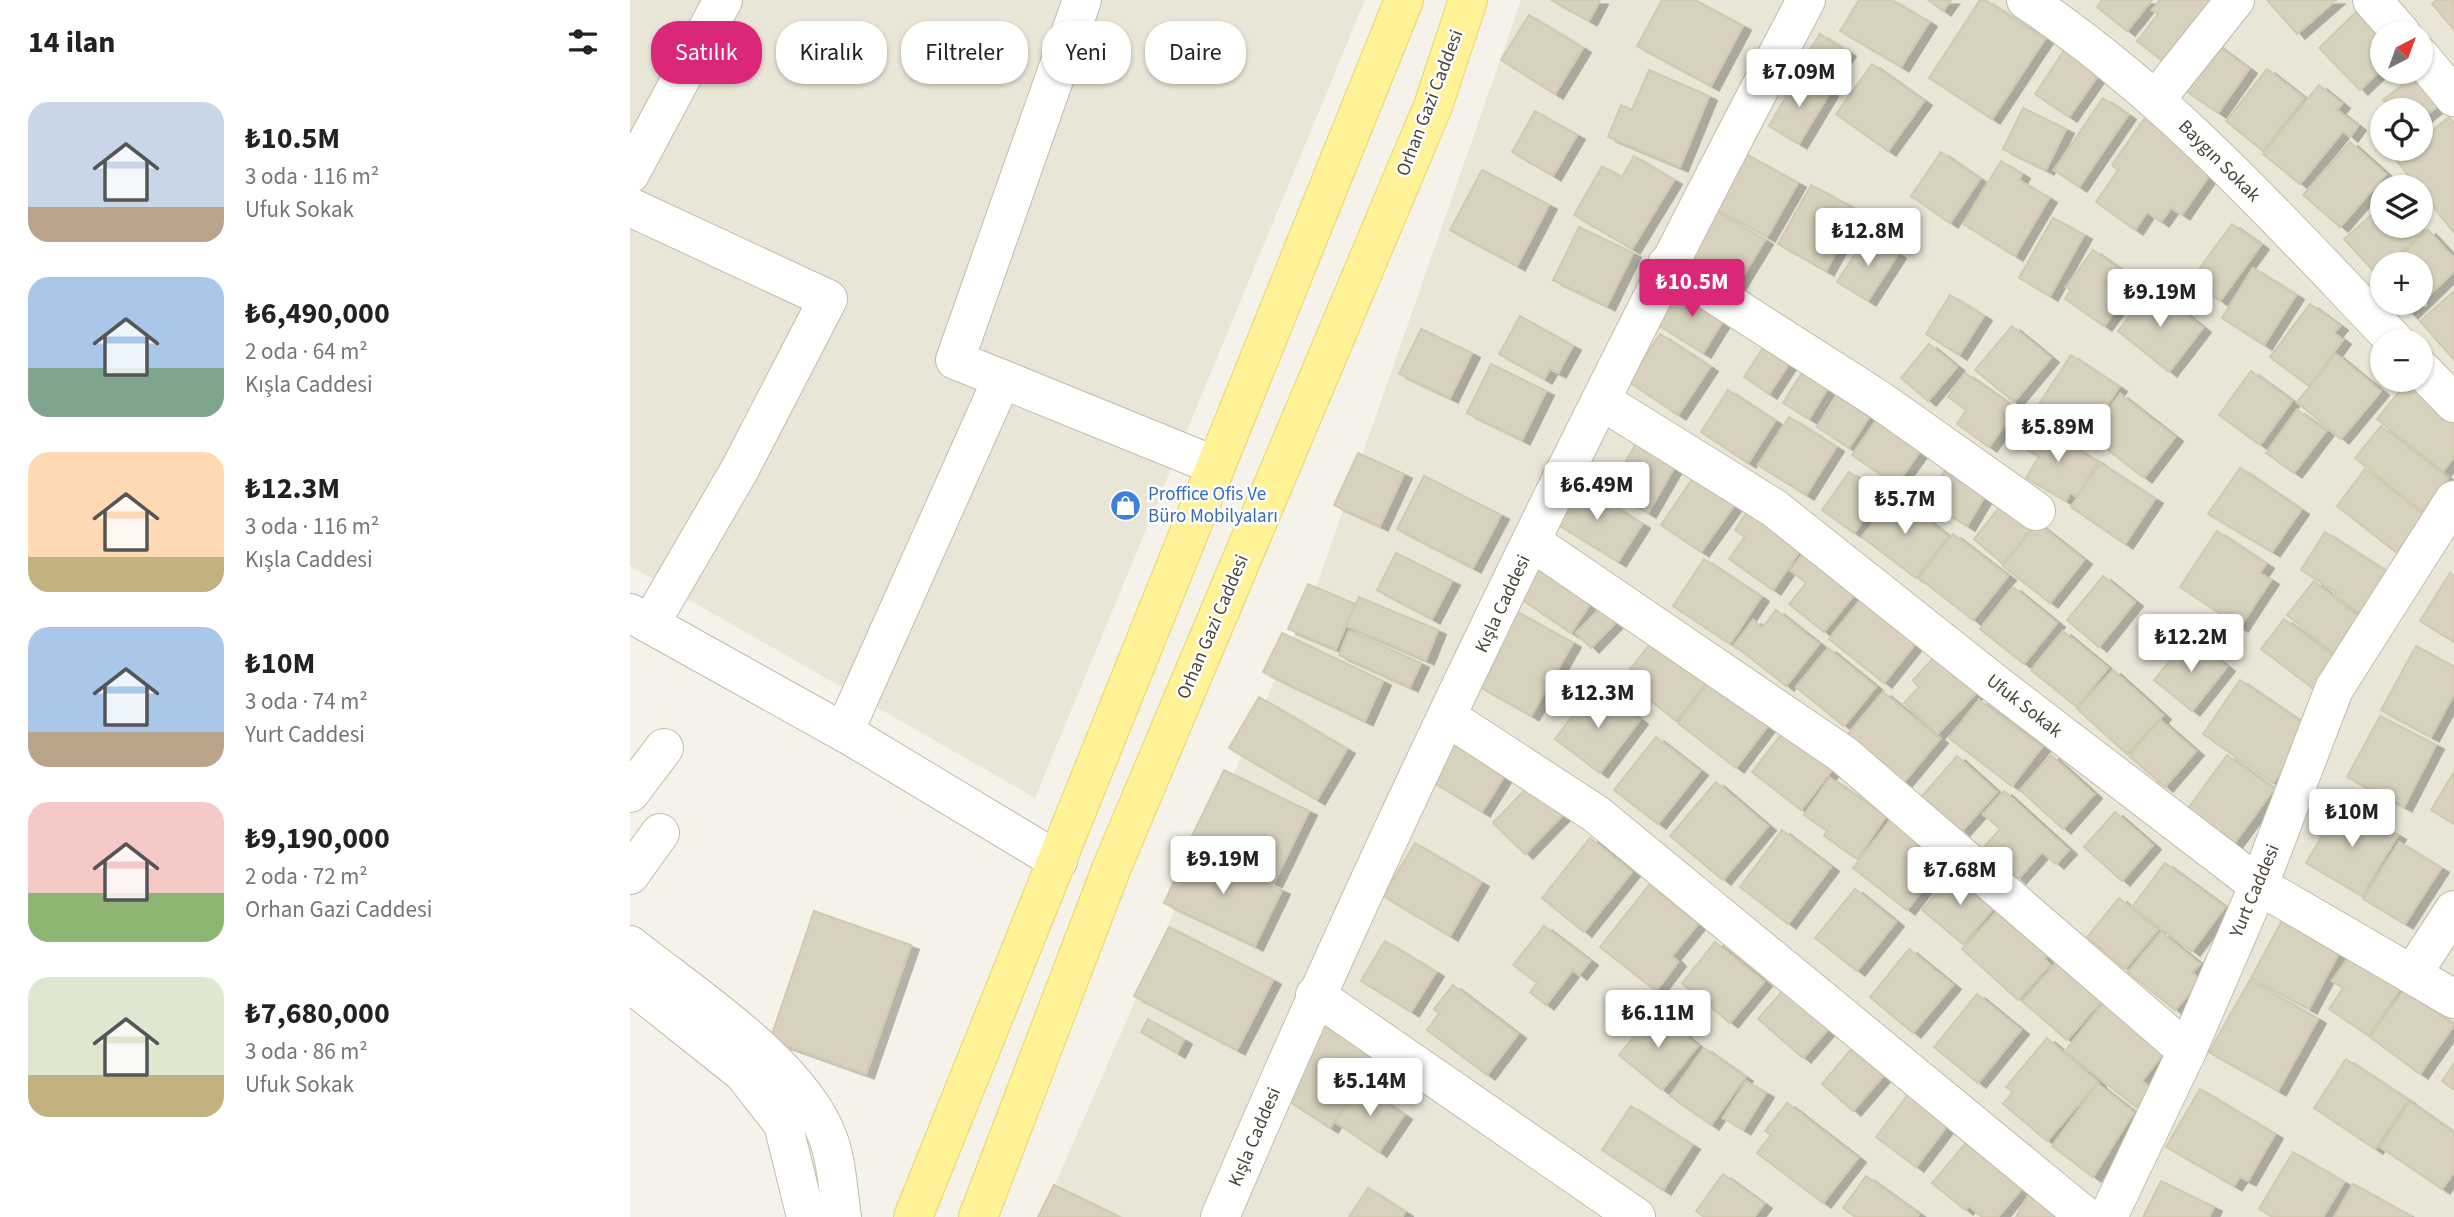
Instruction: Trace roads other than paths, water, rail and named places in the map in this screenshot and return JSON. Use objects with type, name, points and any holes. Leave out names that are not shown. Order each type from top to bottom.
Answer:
[{"type":"main road","points":[[914,1217],[1404,0]]},
{"type":"main road","name":"Orhan Gazi Caddesi","points":[[978,1217],[1112,867],[1433,106],[1468,0]]},
{"type":"street","points":[[630,174],[723,0]]},
{"type":"street","points":[[1082,0],[956,360],[1216,466]]},
{"type":"street","name":"Kışla Caddesi","points":[[1220,1217],[1315,995],[1532,542],[1667,264],[1806,0]]},
{"type":"street","name":"Baygın Sokak","points":[[2026,0],[2156,99],[2225,165],[2383,329]]},
{"type":"street","points":[[2156,99],[2235,0]]},
{"type":"street","points":[[2372,0],[2390,21]]},
{"type":"street","points":[[2433,72],[2454,97]]},
{"type":"street","points":[[630,207],[828,299],[740,469],[640,619],[844,732],[1058,861]]},
{"type":"street","points":[[1667,264],[1878,399],[2036,511]]},
{"type":"street","points":[[844,732],[1002,379]]},
{"type":"street","points":[[2433,381],[2454,402]]},
{"type":"street","name":"Ufuk Sokak","points":[[1602,401],[1774,508],[1993,682],[2258,885],[2454,999]]},
{"type":"street","name":"Yurt Caddesi","points":[[2108,1217],[2187,1051],[2258,885],[2334,689],[2454,500]]},
{"type":"street","points":[[1532,542],[1844,755],[2187,1051]]},
{"type":"street","points":[[1449,718],[1597,814],[2086,1217]]},
{"type":"street","points":[[630,793],[664,748]]},
{"type":"street","points":[[630,875],[660,833]]},
{"type":"street","points":[[2413,973],[2454,910]]},
{"type":"street","points":[[630,945],[759,1048],[813,1106],[829,1140],[842,1217]]},
{"type":"street","points":[[630,983],[743,1073],[783,1124],[806,1217]]},
{"type":"street","points":[[1315,995],[1636,1217]]},
{"type":"place","name":"Proffice Ofis Ve Büro Mobilyaları","points":[[1125,505]]}]
